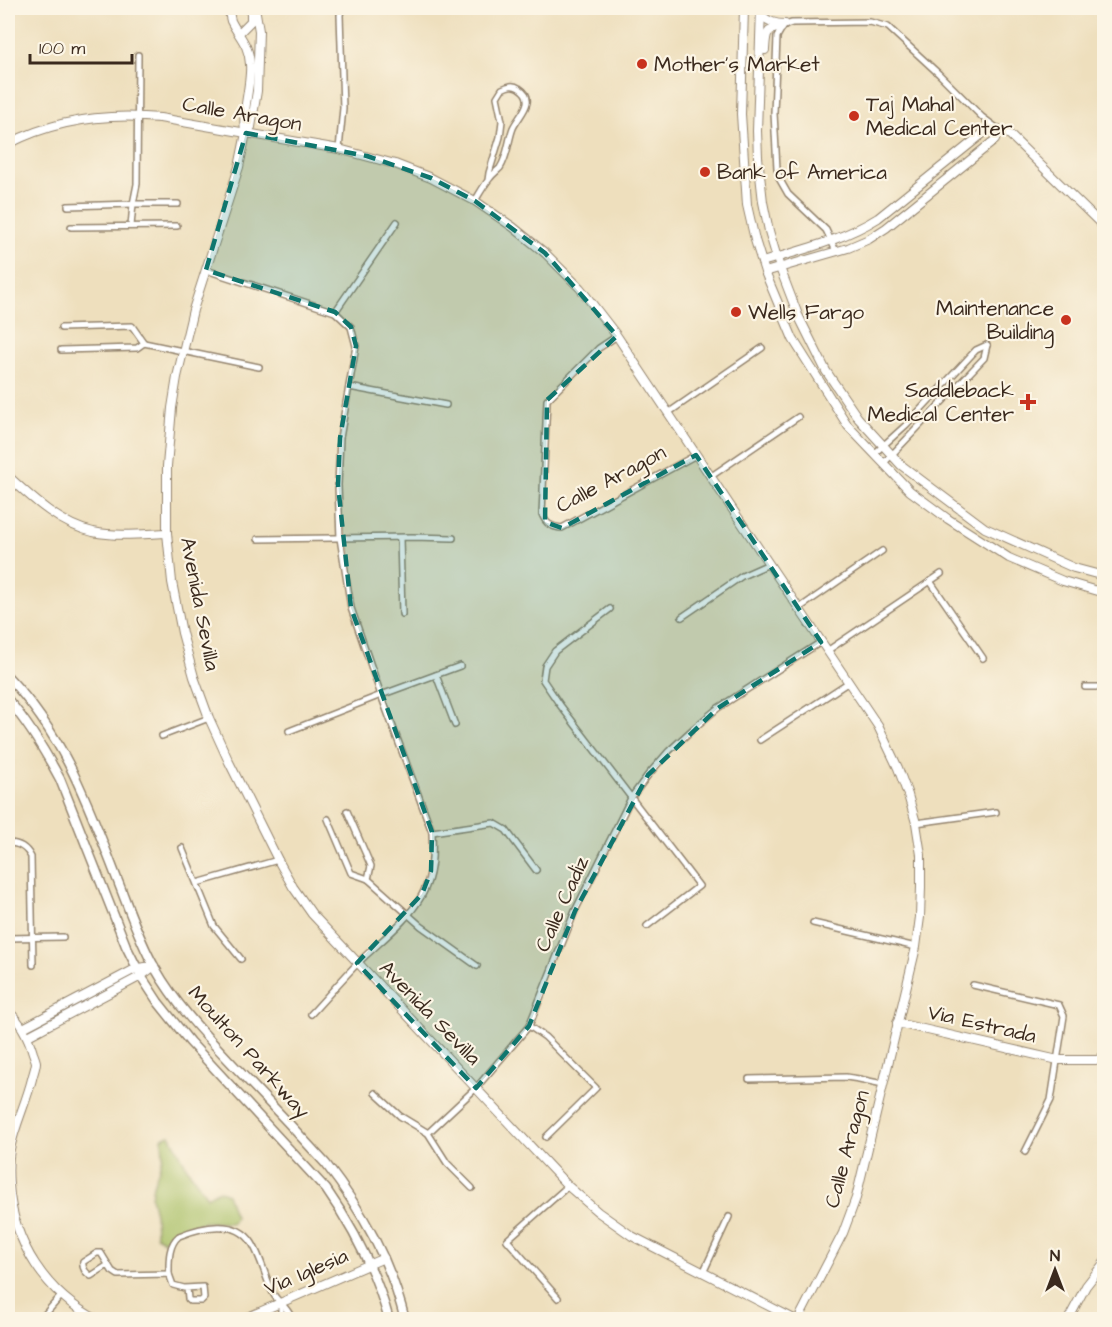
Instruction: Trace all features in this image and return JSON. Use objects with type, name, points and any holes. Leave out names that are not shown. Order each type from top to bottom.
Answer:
[{"type":"main road","name":"Moulton Parkway","points":[[8,677],[46,724],[71,766],[132,918],[154,966],[193,1022],[326,1164],[358,1208],[384,1258],[405,1320]]},
{"type":"main road","name":"Moulton Parkway","points":[[8,700],[31,729],[60,779],[126,946],[139,972],[158,1002],[190,1042],[326,1189],[352,1229],[369,1264],[389,1320]]},
{"type":"street","name":"Avenida Sevilla","points":[[229,8],[231,20],[249,51],[250,84],[243,126],[246,133]]},
{"type":"street","name":"Avenida Sevilla","points":[[252,8],[256,13],[259,32],[258,77],[251,126],[246,133],[236,177],[183,351],[174,398],[166,477],[167,533],[172,582],[182,633],[194,677],[209,718],[278,860],[312,914],[568,1186],[598,1212],[632,1236],[797,1320]]},
{"type":"street","points":[[239,33],[251,21],[252,8]]},
{"type":"street","points":[[339,149],[343,122],[340,15],[344,8]]},
{"type":"street","points":[[744,8],[741,114],[747,205],[765,273],[793,339],[848,426],[910,491],[1009,558],[1063,581],[1104,593]]},
{"type":"street","points":[[761,11],[767,21],[783,26]]},
{"type":"street","points":[[761,11],[757,96],[758,157],[765,213],[776,257],[798,315],[826,371],[858,418],[902,465],[985,528],[1074,568],[1104,576]]},
{"type":"street","points":[[759,68],[763,61],[766,34],[775,28],[792,23],[870,22],[888,27],[982,117],[1010,135],[1104,227]]},
{"type":"street","points":[[783,26],[777,37],[775,101],[777,169],[783,188],[826,230],[836,251]]},
{"type":"street","points":[[131,226],[137,184],[138,55]]},
{"type":"street","points":[[475,201],[488,180],[500,168],[513,129],[527,106],[525,94],[517,87],[502,89],[497,97],[502,121],[488,180]]},
{"type":"street","name":"Calle Aragon","points":[[8,144],[22,136],[81,119],[138,116],[339,149],[394,164],[431,178],[475,201],[513,227],[545,253],[580,288],[617,336],[878,726],[898,768],[916,823],[921,855],[920,917],[916,947],[856,1198],[843,1233],[797,1320]]},
{"type":"street","points":[[762,262],[831,240],[863,227],[878,218],[986,131],[998,129]]},
{"type":"street","points":[[765,273],[862,242],[886,228],[995,140],[998,129]]},
{"type":"street","points":[[68,206],[178,204]]},
{"type":"street","points":[[335,312],[397,222]]},
{"type":"street","points":[[71,227],[177,226]]},
{"type":"street","points":[[206,270],[335,312],[351,327],[356,346],[340,438],[338,485],[340,538],[351,608],[432,832],[433,853],[431,871],[422,894],[408,914],[357,963]]},
{"type":"street","points":[[61,328],[132,326],[144,343],[259,367]]},
{"type":"street","name":"Calle Aragon","points":[[617,336],[599,348],[547,400],[542,514],[545,522],[552,528],[562,528],[696,455]]},
{"type":"street","points":[[61,350],[137,348],[144,343]]},
{"type":"street","points":[[875,453],[906,425],[976,350],[987,345],[984,358],[884,463]]},
{"type":"street","name":"Calle Aragon","points":[[668,413],[762,348]]},
{"type":"street","points":[[349,387],[446,405]]},
{"type":"street","points":[[710,477],[798,417]]},
{"type":"street","points":[[8,476],[35,501],[71,524],[92,531],[116,535],[167,533]]},
{"type":"street","points":[[400,537],[402,614]]},
{"type":"street","points":[[258,539],[453,538]]},
{"type":"street","points":[[798,609],[882,551]]},
{"type":"street","points":[[681,617],[742,576],[768,564]]},
{"type":"street","points":[[827,651],[940,574]]},
{"type":"street","points":[[930,581],[983,658]]},
{"type":"street","points":[[610,609],[555,651],[545,666],[543,680],[549,691],[699,886],[647,926]]},
{"type":"street","name":"Calle Cadiz","points":[[476,1088],[529,1026],[575,911],[631,798],[648,775],[669,751],[718,708],[822,642]]},
{"type":"street","points":[[289,731],[460,666]]},
{"type":"street","points":[[436,675],[455,725]]},
{"type":"street","points":[[759,740],[849,682]]},
{"type":"street","points":[[1085,687],[1104,687]]},
{"type":"street","points":[[162,736],[209,718]]},
{"type":"street","points":[[347,811],[371,866],[368,879]]},
{"type":"street","points":[[916,823],[996,812]]},
{"type":"street","points":[[328,819],[351,873],[368,879],[421,926],[477,966]]},
{"type":"street","points":[[432,832],[494,823],[506,830],[536,870]]},
{"type":"street","points":[[8,843],[22,846],[31,857],[33,965]]},
{"type":"street","points":[[182,848],[214,926],[241,959]]},
{"type":"street","points":[[197,883],[278,860]]},
{"type":"street","points":[[813,923],[916,947]]},
{"type":"street","points":[[8,938],[63,937]]},
{"type":"street","name":"Avenida Sevilla","points":[[311,1014],[357,963]]},
{"type":"street","points":[[23,1028],[154,966]]},
{"type":"street","points":[[28,1036],[139,972]]},
{"type":"street","name":"Via Estrada","points":[[973,985],[1059,1005],[1064,1016],[1051,1100],[1025,1152]]},
{"type":"street","points":[[8,1011],[28,1036],[36,1061],[27,1098],[10,1149],[9,1201],[30,1257],[47,1280],[61,1296],[98,1320]]},
{"type":"street","name":"Via Estrada","points":[[897,1023],[1058,1060],[1098,1060],[1104,1055]]},
{"type":"street","points":[[529,1026],[545,1037],[596,1088],[546,1137]]},
{"type":"street","name":"Calle Aragon","points":[[749,1079],[846,1077],[883,1084]]},
{"type":"street","name":"Avenida Sevilla","points":[[428,1133],[476,1088]]},
{"type":"street","points":[[375,1093],[400,1116],[428,1133],[447,1163],[472,1188]]},
{"type":"street","points":[[558,1298],[507,1240],[568,1186]]},
{"type":"street","points":[[703,1273],[729,1217]]},
{"type":"street","points":[[188,1288],[190,1301],[204,1299],[203,1287],[188,1288],[173,1285],[169,1274],[170,1253],[175,1239],[207,1227],[229,1228],[240,1232],[253,1245],[275,1296],[288,1309],[290,1320]]},
{"type":"street","points":[[108,1264],[91,1276],[82,1266],[83,1262],[96,1253],[101,1253],[108,1264],[112,1271],[118,1275],[169,1274]]},
{"type":"street","name":"Via Iglesia","points":[[241,1320],[384,1258]]},
{"type":"street","points":[[1068,1320],[1086,1287],[1104,1263]]},
{"type":"street","points":[[40,1320],[61,1296]]},
{"type":"street","points":[[281,1302],[284,1320]]},
{"type":"street","points":[[897,1320],[900,1318],[1002,1318]]},
{"type":"highlighted area","points":[[246,133],[367,156],[431,178],[475,201],[545,253],[617,336],[547,400],[545,522],[562,528],[696,455],[821,642],[718,708],[648,775],[575,911],[529,1026],[476,1088],[357,963],[422,894],[431,871],[432,832],[351,608],[338,485],[340,438],[356,346],[351,327],[335,312],[206,270]]},
{"type":"green space","points":[[170,1135],[189,1171],[207,1197],[219,1190],[227,1194],[235,1217],[232,1223],[203,1222],[176,1231],[164,1241],[156,1236],[155,1213],[151,1197],[163,1157],[162,1138]]},
{"type":"place","name":"Mother's Market","points":[[642,64]]},
{"type":"place","name":"Taj Mahal Medical Center","points":[[854,116]]},
{"type":"place","name":"Bank of America","points":[[705,172]]},
{"type":"place","name":"Wells Fargo","points":[[736,312]]},
{"type":"place","name":"Maintenance Building","points":[[1066,320]]},
{"type":"place","name":"Saddleback Medical Center","points":[[1028,402]]}]
